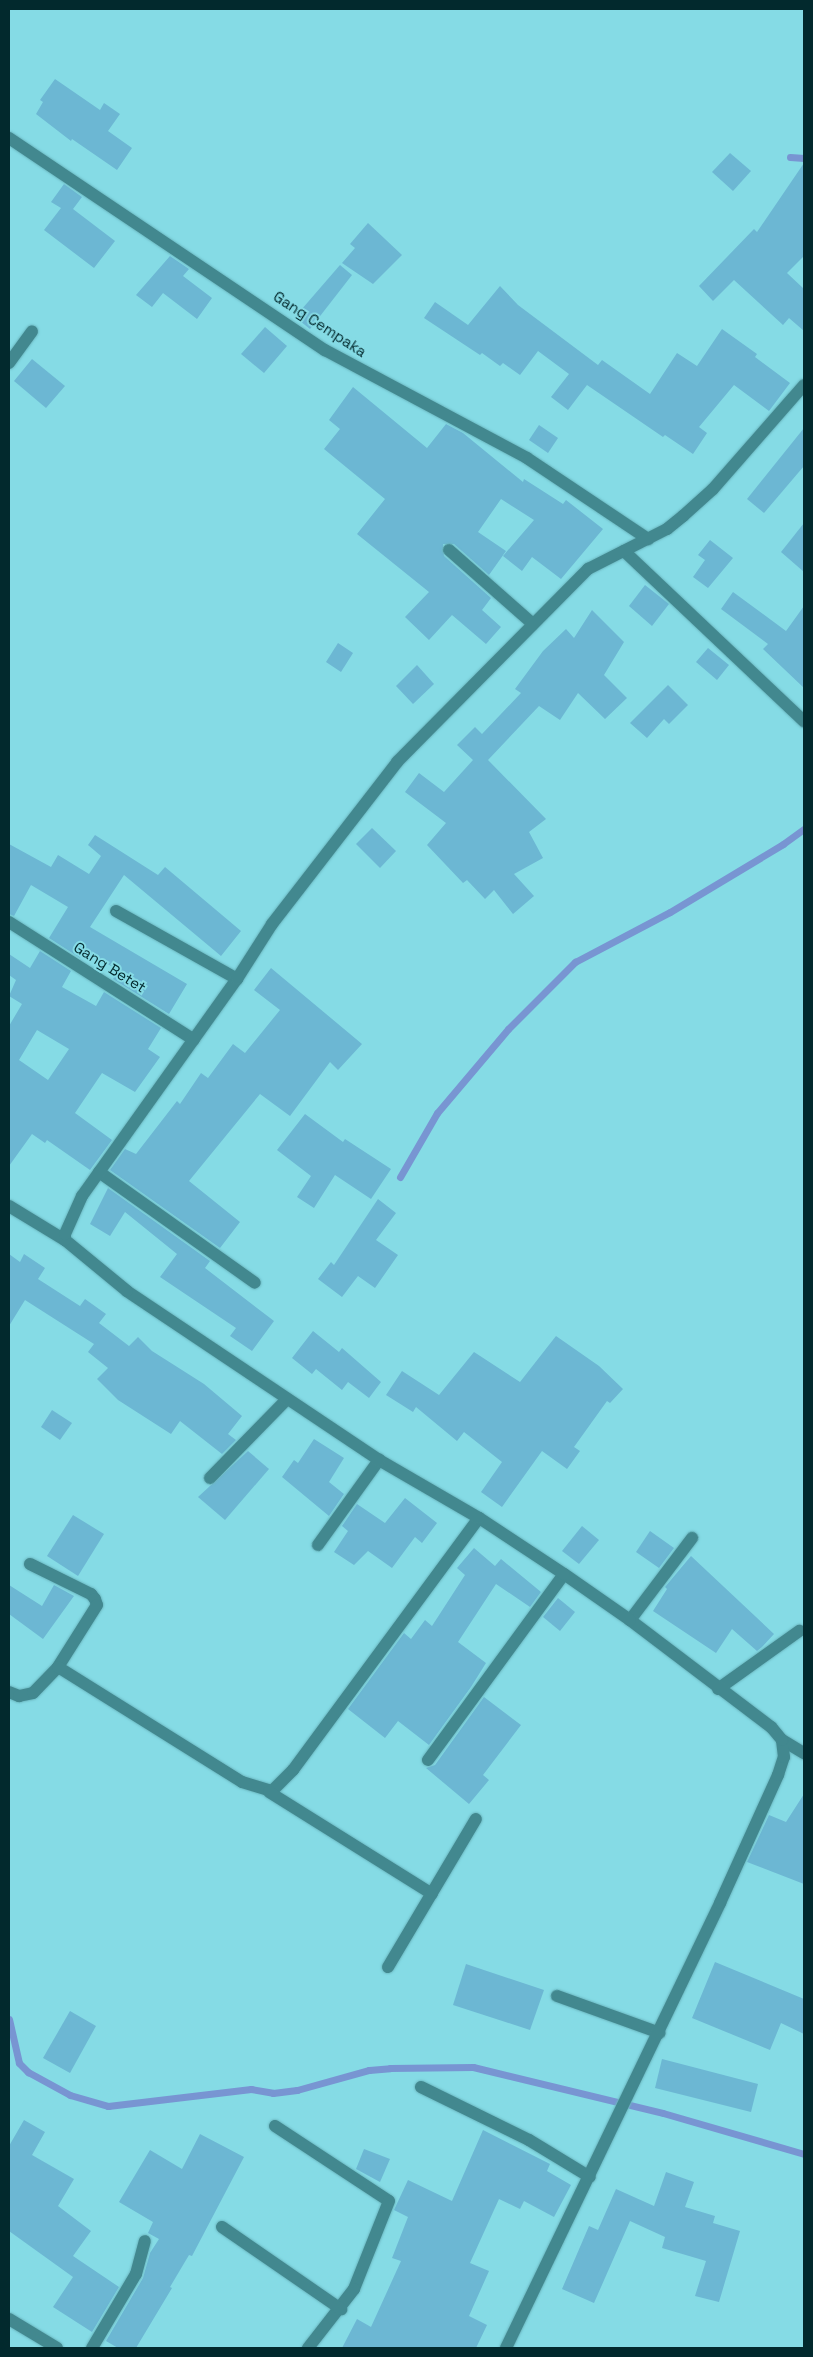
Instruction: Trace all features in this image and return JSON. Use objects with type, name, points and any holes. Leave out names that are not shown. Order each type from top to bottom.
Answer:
[{"type":"street","name":"Gang Cempaka","points":[[9,138],[325,350],[527,458],[648,539]]},
{"type":"street","points":[[9,363],[32,331]]},
{"type":"street","points":[[65,1240],[66,1226],[74,1207],[237,979],[272,924],[396,762],[588,569],[667,529],[713,488],[804,385]]},
{"type":"street","points":[[449,550],[533,624]]},
{"type":"street","points":[[624,551],[804,720]]},
{"type":"street","points":[[116,911],[237,979]]},
{"type":"street","name":"Gang Betet","points":[[9,922],[194,1040]]},
{"type":"street","points":[[99,1172],[255,1283]]},
{"type":"street","points":[[9,1206],[65,1240],[127,1291],[286,1400],[379,1460],[479,1518],[564,1574],[630,1620],[718,1690],[775,1731],[782,1740],[804,1753]]},
{"type":"street","points":[[210,1478],[286,1400]]},
{"type":"street","points":[[318,1545],[379,1460]]},
{"type":"street","points":[[269,1792],[276,1789],[293,1770],[479,1518]]},
{"type":"street","points":[[630,1620],[692,1538]]},
{"type":"street","points":[[9,1692],[19,1696],[33,1693],[58,1667],[97,1605],[91,1594],[30,1564]]},
{"type":"street","points":[[428,1760],[564,1574]]},
{"type":"street","points":[[718,1690],[799,1631]]},
{"type":"street","points":[[58,1667],[242,1782],[269,1792],[432,1894]]},
{"type":"street","points":[[506,2348],[660,2033],[778,1775],[784,1757],[782,1740]]},
{"type":"street","points":[[388,1967],[476,1819]]},
{"type":"street","points":[[557,1996],[660,2033]]},
{"type":"street","points":[[421,2087],[529,2140],[590,2177]]},
{"type":"street","points":[[275,2126],[390,2202],[354,2289],[341,2309],[308,2348]]},
{"type":"street","points":[[222,2227],[341,2309]]},
{"type":"street","points":[[92,2348],[136,2274],[145,2241]]},
{"type":"street","points":[[9,2319],[56,2348]]},
{"type":"building","points":[[55,79],[100,110],[104,103],[120,114],[108,131],[132,148],[117,170],[72,139],[71,141],[36,114],[43,102],[40,100]]},
{"type":"building","points":[[730,153],[751,171],[733,191],[712,172]]},
{"type":"building","points":[[804,163],[804,256],[787,273],[804,289],[804,331],[789,318],[783,325],[734,280],[713,301],[699,286],[754,229],[757,232]]},
{"type":"building","points":[[64,184],[82,197],[73,209],[115,241],[94,268],[44,230],[61,208],[51,202]]},
{"type":"building","points":[[368,223],[402,255],[373,284],[342,263],[355,248],[350,244]]},
{"type":"building","points":[[170,256],[189,269],[183,276],[212,298],[197,319],[163,293],[152,307],[136,295]]},
{"type":"building","points":[[340,265],[352,275],[310,329],[295,317]]},
{"type":"building","points":[[500,286],[518,305],[598,365],[602,360],[650,394],[677,353],[697,366],[722,329],[757,354],[755,357],[790,383],[769,411],[734,385],[699,427],[707,433],[693,454],[665,435],[663,437],[587,385],[568,410],[551,397],[569,374],[538,351],[520,375],[503,363],[500,366],[482,353],[480,355],[424,318],[435,302],[468,325]]},
{"type":"building","points":[[265,327],[287,346],[264,373],[241,354]]},
{"type":"building","points":[[32,359],[65,386],[46,408],[14,381]]},
{"type":"building","points":[[353,387],[427,448],[446,424],[463,433],[523,482],[524,479],[563,504],[566,500],[603,529],[561,579],[532,557],[522,571],[503,556],[534,520],[501,499],[478,532],[506,551],[489,575],[454,544],[443,544],[444,556],[491,598],[482,610],[501,627],[486,644],[452,615],[429,640],[405,617],[429,592],[357,534],[385,499],[324,449],[340,429],[329,420]]},
{"type":"building","points":[[539,425],[558,438],[548,453],[529,440]]},
{"type":"building","points":[[804,428],[804,466],[764,513],[747,499]]},
{"type":"building","points":[[804,523],[804,572],[781,552]]},
{"type":"building","points":[[710,540],[733,558],[708,588],[693,577],[705,560],[698,555]]},
{"type":"building","points":[[645,585],[669,604],[652,626],[629,606]]},
{"type":"building","points":[[733,592],[786,631],[804,606],[804,688],[763,649],[768,644],[721,609]]},
{"type":"building","points":[[592,610],[624,642],[604,675],[627,698],[605,719],[578,693],[560,720],[539,706],[488,760],[546,819],[529,832],[543,858],[514,874],[534,896],[513,914],[494,890],[485,899],[467,880],[463,883],[427,845],[446,823],[405,792],[419,773],[444,792],[473,760],[457,745],[475,727],[482,734],[521,693],[515,689],[543,651],[566,629],[574,638]]},
{"type":"building","points":[[338,643],[353,653],[341,672],[326,662]]},
{"type":"building","points":[[708,648],[729,665],[717,680],[696,662]]},
{"type":"building","points":[[417,665],[434,684],[413,704],[396,686]]},
{"type":"building","points":[[668,685],[688,705],[669,724],[664,719],[647,738],[630,723]]},
{"type":"building","points":[[372,828],[396,851],[380,868],[356,844]]},
{"type":"building","points":[[95,835],[158,875],[165,867],[241,931],[221,956],[124,875],[90,927],[187,984],[169,1014],[113,979],[118,970],[85,951],[80,958],[49,938],[68,907],[31,885],[14,916],[9,914],[9,844],[51,867],[58,855],[89,874],[101,856],[88,845]]},
{"type":"building","points":[[40,951],[71,971],[62,987],[96,1006],[104,992],[161,1028],[148,1049],[160,1057],[135,1092],[102,1073],[75,1113],[112,1140],[90,1170],[47,1140],[45,1143],[32,1134],[9,1166],[9,1026],[22,1004],[9,996],[16,980],[9,975],[9,954],[30,968]],"holes":[[[37,1030],[69,1049],[48,1080],[19,1060]]]},
{"type":"building","points":[[271,968],[362,1044],[338,1070],[330,1062],[290,1116],[260,1094],[189,1181],[240,1222],[220,1248],[110,1170],[125,1149],[136,1154],[177,1101],[180,1104],[201,1073],[208,1078],[233,1044],[245,1053],[280,1010],[254,990]]},
{"type":"building","points":[[305,1114],[343,1142],[345,1139],[391,1169],[371,1199],[335,1175],[314,1208],[297,1197],[311,1176],[277,1150]]},
{"type":"building","points":[[108,1188],[210,1261],[205,1268],[274,1321],[252,1351],[230,1336],[236,1328],[160,1277],[177,1254],[125,1212],[110,1236],[90,1224]]},
{"type":"building","points":[[378,1199],[396,1213],[376,1240],[398,1255],[375,1288],[358,1276],[342,1297],[318,1279],[331,1262],[334,1265]]},
{"type":"building","points":[[9,1254],[20,1262],[24,1254],[45,1268],[38,1279],[80,1306],[85,1299],[106,1314],[99,1323],[129,1346],[138,1337],[152,1351],[204,1384],[242,1416],[228,1434],[236,1440],[222,1454],[180,1421],[171,1434],[118,1400],[97,1379],[108,1368],[88,1352],[94,1344],[25,1300],[9,1326]]},
{"type":"building","points":[[313,1331],[339,1352],[342,1348],[381,1382],[369,1398],[348,1382],[342,1390],[316,1369],[312,1374],[292,1358]]},
{"type":"building","points":[[556,1336],[599,1366],[623,1389],[610,1403],[607,1401],[574,1447],[580,1451],[567,1469],[542,1451],[502,1507],[481,1492],[502,1462],[464,1432],[457,1441],[416,1407],[413,1412],[386,1395],[402,1371],[439,1395],[474,1352],[520,1382]]},
{"type":"building","points":[[52,1410],[72,1423],[60,1440],[41,1427]]},
{"type":"building","points":[[314,1439],[344,1458],[329,1482],[344,1494],[329,1516],[282,1477],[294,1460],[298,1463]]},
{"type":"building","points":[[248,1451],[269,1469],[225,1520],[198,1497]]},
{"type":"building","points":[[405,1498],[437,1523],[422,1543],[415,1537],[392,1568],[368,1551],[354,1565],[334,1552],[348,1531],[342,1526],[357,1504],[385,1523]]},
{"type":"building","points":[[73,1515],[104,1534],[78,1576],[47,1556]]},
{"type":"building","points":[[582,1526],[599,1540],[579,1564],[562,1551]]},
{"type":"building","points":[[650,1531],[674,1548],[659,1568],[636,1552]]},
{"type":"building","points":[[474,1548],[495,1566],[501,1559],[541,1592],[530,1607],[496,1584],[458,1642],[486,1663],[471,1687],[429,1745],[398,1721],[385,1738],[348,1709],[404,1633],[411,1639],[425,1620],[432,1626],[465,1575],[457,1568]]},
{"type":"building","points":[[691,1556],[774,1634],[757,1651],[732,1629],[716,1653],[653,1611],[667,1589],[665,1587]]},
{"type":"building","points":[[9,1585],[42,1606],[54,1585],[74,1596],[43,1639],[9,1614]]},
{"type":"building","points":[[558,1598],[575,1612],[560,1631],[543,1617]]},
{"type":"building","points":[[484,1697],[521,1725],[483,1775],[489,1780],[469,1804],[426,1768],[435,1765]]},
{"type":"building","points":[[804,1794],[804,1884],[747,1862],[769,1815],[786,1822]]},
{"type":"building","points":[[715,1962],[804,1999],[804,2034],[781,2023],[770,2050],[692,2018]]},
{"type":"building","points":[[466,1964],[544,1990],[530,2030],[453,2005]]},
{"type":"building","points":[[70,2011],[96,2026],[70,2073],[43,2058]]},
{"type":"building","points":[[662,2059],[758,2084],[751,2112],[655,2088]]},
{"type":"building","points":[[24,2120],[45,2132],[32,2155],[74,2179],[58,2206],[91,2231],[73,2256],[119,2287],[92,2332],[53,2307],[73,2277],[9,2231],[9,2146]]},
{"type":"building","points":[[483,2130],[550,2164],[547,2171],[571,2185],[554,2217],[524,2201],[520,2209],[499,2199],[470,2263],[489,2271],[469,2316],[487,2325],[476,2348],[342,2348],[357,2319],[371,2327],[401,2261],[392,2258],[408,2217],[394,2210],[408,2180],[452,2201]]},
{"type":"building","points":[[200,2134],[244,2157],[192,2256],[189,2255],[170,2287],[172,2288],[136,2348],[118,2348],[106,2341],[143,2278],[150,2253],[159,2239],[148,2233],[153,2222],[119,2202],[150,2150],[182,2169]]},
{"type":"building","points":[[364,2149],[390,2159],[380,2182],[356,2169]]},
{"type":"building","points":[[666,2172],[694,2182],[685,2207],[715,2216],[713,2223],[740,2231],[719,2302],[695,2296],[706,2261],[662,2248],[665,2237],[630,2221],[594,2303],[562,2289],[589,2226],[598,2230],[616,2189],[654,2206]]},
{"type":"waterway","points":[[790,157],[804,158]]},
{"type":"waterway","points":[[400,1177],[437,1113],[508,1029],[575,962],[670,912],[783,844],[804,829]]},
{"type":"waterway","points":[[9,2019],[19,2063],[28,2072],[70,2095],[108,2106],[251,2089],[273,2093],[297,2090],[369,2070],[473,2067],[663,2113],[804,2154]]}]
